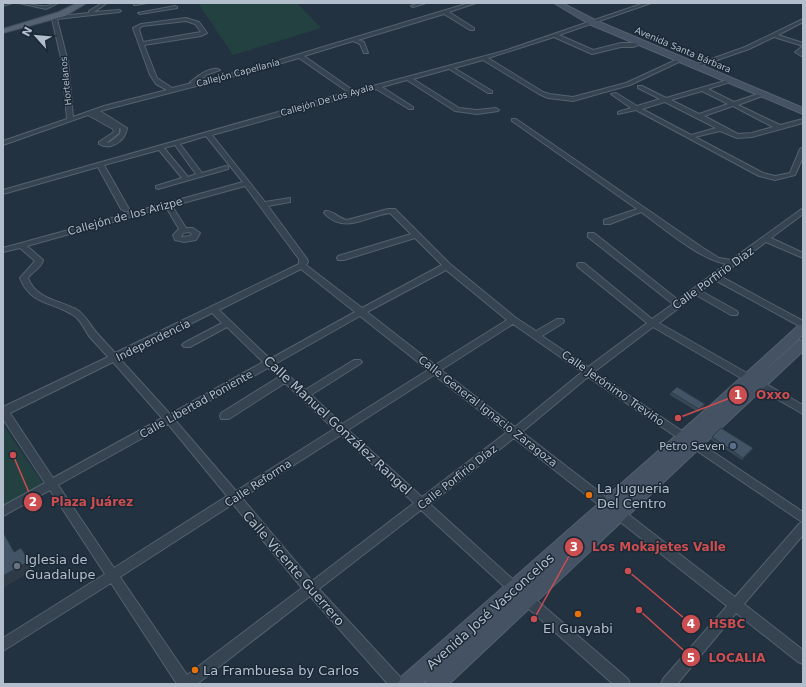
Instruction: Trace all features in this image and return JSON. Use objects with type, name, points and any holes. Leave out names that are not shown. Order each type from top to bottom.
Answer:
[{"type":"main road","points":[[3,29],[58,13],[77,3]]},
{"type":"main road","points":[[3,29],[53,18],[68,12],[83,3]]},
{"type":"main road","name":"Avenida Santa Bárbara","points":[[557,3],[592,22],[639,43],[803,111]]},
{"type":"main road","name":"Avenida José Vasconcelos","points":[[408,684],[598,533],[614,509],[754,381],[803,327]]},
{"type":"main road","name":"Avenida José Vasconcelos","points":[[754,381],[803,344]]},
{"type":"main road","name":"Avenida José Vasconcelos","points":[[435,684],[520,594]]},
{"type":"street","points":[[3,6],[10,3]]},
{"type":"street","points":[[21,3],[47,8],[56,3]]},
{"type":"street","points":[[86,15],[105,3]]},
{"type":"street","points":[[136,4],[144,3]]},
{"type":"street","points":[[154,3],[162,17]]},
{"type":"street","points":[[413,6],[424,3]]},
{"type":"street","points":[[456,3],[463,7]]},
{"type":"street","name":"Callejón Capellanía","points":[[3,143],[88,113],[169,89],[300,56],[474,3]]},
{"type":"street","name":"Callejón De Los Ayala","points":[[3,192],[376,86],[518,49],[649,3]]},
{"type":"street","points":[[140,13],[175,8]]},
{"type":"street","points":[[53,18],[86,15],[115,10]]},
{"type":"street","points":[[445,12],[472,29]]},
{"type":"street","points":[[142,20],[181,14]]},
{"type":"street","name":"Hortelanos","points":[[53,18],[65,62],[70,120]]},
{"type":"street","points":[[142,44],[201,34],[204,32],[197,22],[186,18],[141,25],[136,28],[154,79],[169,89],[198,80],[204,74],[217,70]]},
{"type":"street","points":[[695,66],[734,54],[803,20]]},
{"type":"street","points":[[774,35],[803,45]]},
{"type":"street","points":[[556,36],[592,52],[621,45],[633,45],[639,43]]},
{"type":"street","points":[[354,40],[362,43],[366,52]]},
{"type":"street","points":[[803,48],[798,52],[803,55]]},
{"type":"street","points":[[300,56],[353,93]]},
{"type":"street","points":[[484,58],[541,93],[548,96],[573,98],[628,84],[680,60]]},
{"type":"street","points":[[449,67],[490,92]]},
{"type":"street","points":[[408,78],[460,110],[482,112],[496,110]]},
{"type":"street","points":[[620,113],[730,81]]},
{"type":"street","points":[[376,86],[411,108]]},
{"type":"street","points":[[640,87],[699,116],[721,130],[733,135],[744,136],[803,121]]},
{"type":"street","points":[[703,89],[778,127]]},
{"type":"street","points":[[614,94],[636,108],[761,175],[775,178],[793,174],[803,149]]},
{"type":"street","points":[[699,116],[763,94]]},
{"type":"street","points":[[88,113],[103,118],[123,126],[125,131],[121,138],[112,144],[105,145],[101,143],[113,136],[117,130],[103,118],[95,111]]},
{"type":"street","points":[[514,120],[700,250],[717,260],[733,263]]},
{"type":"street","points":[[689,137],[721,130]]},
{"type":"street","points":[[208,134],[247,183],[303,259],[302,266]]},
{"type":"street","points":[[176,142],[200,175]]},
{"type":"street","points":[[160,147],[186,179]]},
{"type":"street","points":[[100,164],[125,209]]},
{"type":"street","points":[[158,187],[226,168]]},
{"type":"street","name":"Callejón de los Arizpe","points":[[3,250],[169,206],[247,183]]},
{"type":"street","points":[[263,205],[287,200]]},
{"type":"street","points":[[169,206],[183,230]]},
{"type":"street","name":"Calle Jerónimo Treviño","points":[[328,214],[340,221],[347,222],[391,210],[447,266],[513,320],[803,518]]},
{"type":"street","points":[[607,222],[641,210]]},
{"type":"street","name":"Calle Porfirio Díaz","points":[[186,684],[515,432],[588,372],[767,239],[803,210]]},
{"type":"street","points":[[341,258],[417,235]]},
{"type":"street","points":[[591,235],[678,304]]},
{"type":"street","points":[[767,239],[803,256]]},
{"type":"street","name":"Calle Vicente Guerrero","points":[[21,245],[39,260],[38,263],[26,274],[24,278],[25,286],[37,296],[81,318],[92,333],[169,419],[310,589],[397,684]]},
{"type":"street","points":[[581,265],[644,318],[803,410]]},
{"type":"street","name":"Independencia","points":[[3,412],[115,359],[302,266]]},
{"type":"street","name":"Calle General Ignacio Zaragoza","points":[[302,266],[436,369],[803,658]]},
{"type":"street","name":"Calle Libertad Poniente","points":[[3,511],[361,312],[447,266]]},
{"type":"street","points":[[715,277],[803,327]]},
{"type":"street","points":[[696,291],[734,312]]},
{"type":"street","name":"Calle Manuel González Rangel","points":[[214,310],[285,378],[520,594],[623,684]]},
{"type":"street","name":"Calle Reforma","points":[[3,645],[513,320]]},
{"type":"street","points":[[536,335],[560,322]]},
{"type":"street","points":[[187,344],[228,323]]},
{"type":"street","points":[[304,395],[357,362]]},
{"type":"street","points":[[225,416],[285,378]]},
{"type":"street","points":[[3,412],[186,684]]},
{"type":"street","points":[[668,684],[803,528]]},
{"type":"green space","points":[[198,3],[297,3],[321,28],[233,55]]},
{"type":"green space","points":[[3,425],[44,485],[3,507]]},
{"type":"building","points":[[677,387],[705,404],[699,409],[671,392]]},
{"type":"building","name":"Petro Seven","points":[[721,428],[753,448],[743,458],[712,437]]},
{"type":"building","points":[[3,532],[14,552],[21,548],[29,561],[3,576]]},
{"type":"place","name":"Oxxo","points":[[678,418]]},
{"type":"place","name":"Petro Seven","points":[[733,446]]},
{"type":"place","name":"Plaza Juárez","points":[[13,455]]},
{"type":"place","name":"La Jugueria Del Centro","points":[[589,495]]},
{"type":"place","name":"Iglesia de Guadalupe","points":[[17,566]]},
{"type":"place","name":"HSBC","points":[[628,571]]},
{"type":"place","name":"LOCALIA","points":[[639,610]]},
{"type":"place","name":"El Guayabi","points":[[578,614]]},
{"type":"place","name":"Los Mokajetes Valle","points":[[534,619]]},
{"type":"place","name":"La Frambuesa by Carlos","points":[[195,670]]}]
